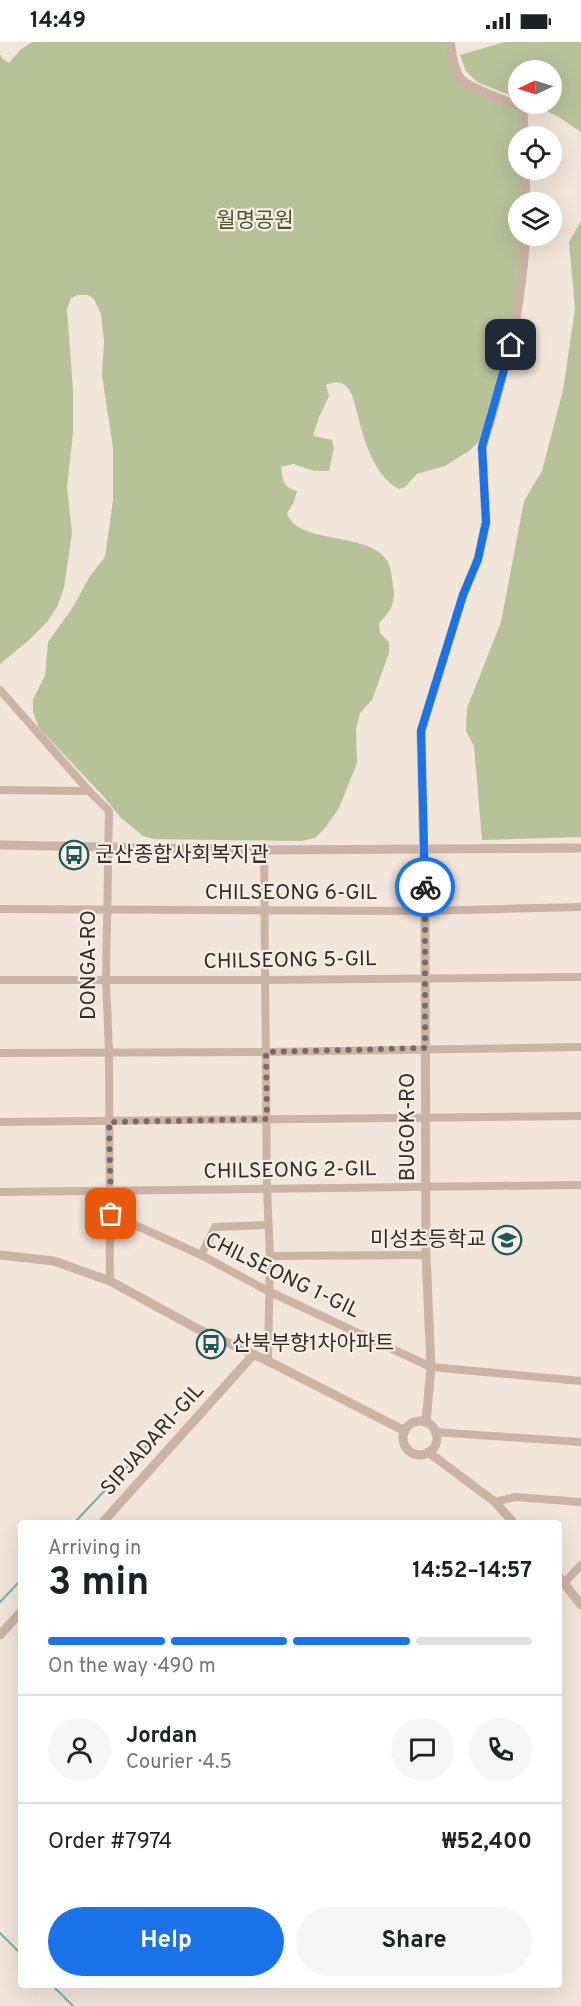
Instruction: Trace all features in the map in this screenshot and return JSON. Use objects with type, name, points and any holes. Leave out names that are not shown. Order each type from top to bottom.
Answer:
[{"type":"street","points":[[450,42],[456,72],[461,80],[523,107],[524,126]]},
{"type":"street","name":"BUGOK-RO","points":[[426,1422],[431,1367],[426,1255],[425,911],[421,731],[463,595],[478,559],[484,531],[486,503],[482,447],[501,384],[514,327],[525,246]]},
{"type":"street","name":"DONGA-RO","points":[[1,694],[109,811],[106,980],[109,1051],[110,1281]]},
{"type":"street","points":[[0,790],[89,790]]},
{"type":"street","points":[[0,845],[264,850],[581,848]]},
{"type":"street","points":[[264,850],[267,1189],[270,1256],[268,1361]]},
{"type":"street","name":"CHILSEONG 6-GIL","points":[[0,909],[425,911],[581,907]]},
{"type":"street","name":"CHILSEONG 5-GIL","points":[[0,980],[581,977]]},
{"type":"street","points":[[0,1053],[581,1047]]},
{"type":"street","points":[[0,1122],[581,1116]]},
{"type":"street","name":"CHILSEONG 2-GIL","points":[[0,1192],[581,1185]]},
{"type":"street","name":"CHILSEONG 1-GIL","points":[[111,1214],[431,1367],[581,1381]]},
{"type":"street","points":[[201,1256],[215,1227],[268,1225]]},
{"type":"street","points":[[0,1255],[54,1261],[110,1281],[198,1329],[268,1361],[405,1431]]},
{"type":"street","points":[[270,1256],[426,1255]]},
{"type":"street","name":"SIPJADARI-GIL","points":[[105,1520],[253,1355]]},
{"type":"street","points":[[415,1422],[426,1422],[435,1432],[435,1446],[422,1455],[411,1452],[404,1444],[405,1431],[415,1422]]},
{"type":"street","points":[[435,1432],[581,1442]]},
{"type":"street","points":[[428,1452],[495,1502],[511,1520]]},
{"type":"street","points":[[495,1502],[515,1497],[581,1502]]},
{"type":"street","points":[[581,1565],[562,1581],[581,1605]]},
{"type":"street","points":[[0,1635],[18,1615]]},
{"type":"green space","name":"월명공원","points":[[32,42],[446,42],[455,76],[508,103],[508,114],[521,114],[522,116],[522,126],[508,126],[508,180],[524,180],[525,192],[508,192],[508,246],[523,246],[511,326],[483,438],[469,451],[445,466],[417,474],[405,487],[399,489],[382,475],[376,466],[349,390],[345,385],[334,383],[326,385],[329,396],[313,436],[332,440],[334,448],[329,471],[314,471],[293,464],[281,467],[284,483],[297,491],[294,502],[287,513],[293,523],[304,530],[363,544],[376,550],[389,565],[394,592],[392,606],[379,623],[380,633],[389,642],[389,653],[372,700],[360,713],[356,729],[357,763],[339,808],[315,838],[301,841],[153,839],[143,836],[120,817],[39,728],[33,712],[33,699],[45,676],[48,642],[73,607],[90,576],[105,557],[113,500],[113,448],[102,375],[104,341],[101,314],[94,299],[88,295],[71,298],[67,309],[73,390],[73,433],[67,487],[72,533],[64,588],[57,607],[47,622],[0,664],[0,54],[9,63],[20,50]]},
{"type":"green space","points":[[505,42],[581,42],[581,132],[553,114],[562,114],[562,60],[508,60],[508,95],[477,82],[466,71],[460,55]]},
{"type":"green space","points":[[581,221],[581,837],[482,840],[474,746],[466,731],[467,708],[501,622],[524,501],[542,471],[563,390],[575,309],[569,242]]},
{"type":"waterway","points":[[77,1520],[156,1436]]},
{"type":"waterway","points":[[0,1602],[18,1583]]},
{"type":"waterway","points":[[0,1933],[18,1951]]},
{"type":"waterway","points":[[55,1988],[73,2006]]},
{"type":"way so far","points":[[111,1214],[109,1122],[267,1119],[266,1052],[425,1048],[425,887]]},
{"type":"place","name":"군산종합사회복지관","points":[[74,855]]},
{"type":"place","name":"미성초등학교","points":[[507,1240]]},
{"type":"place","name":"산북부향1차아파트","points":[[211,1344]]},
{"type":"route","points":[[425,887],[421,731],[426,707],[463,595],[478,559],[486,522],[482,447],[511,345]]}]
